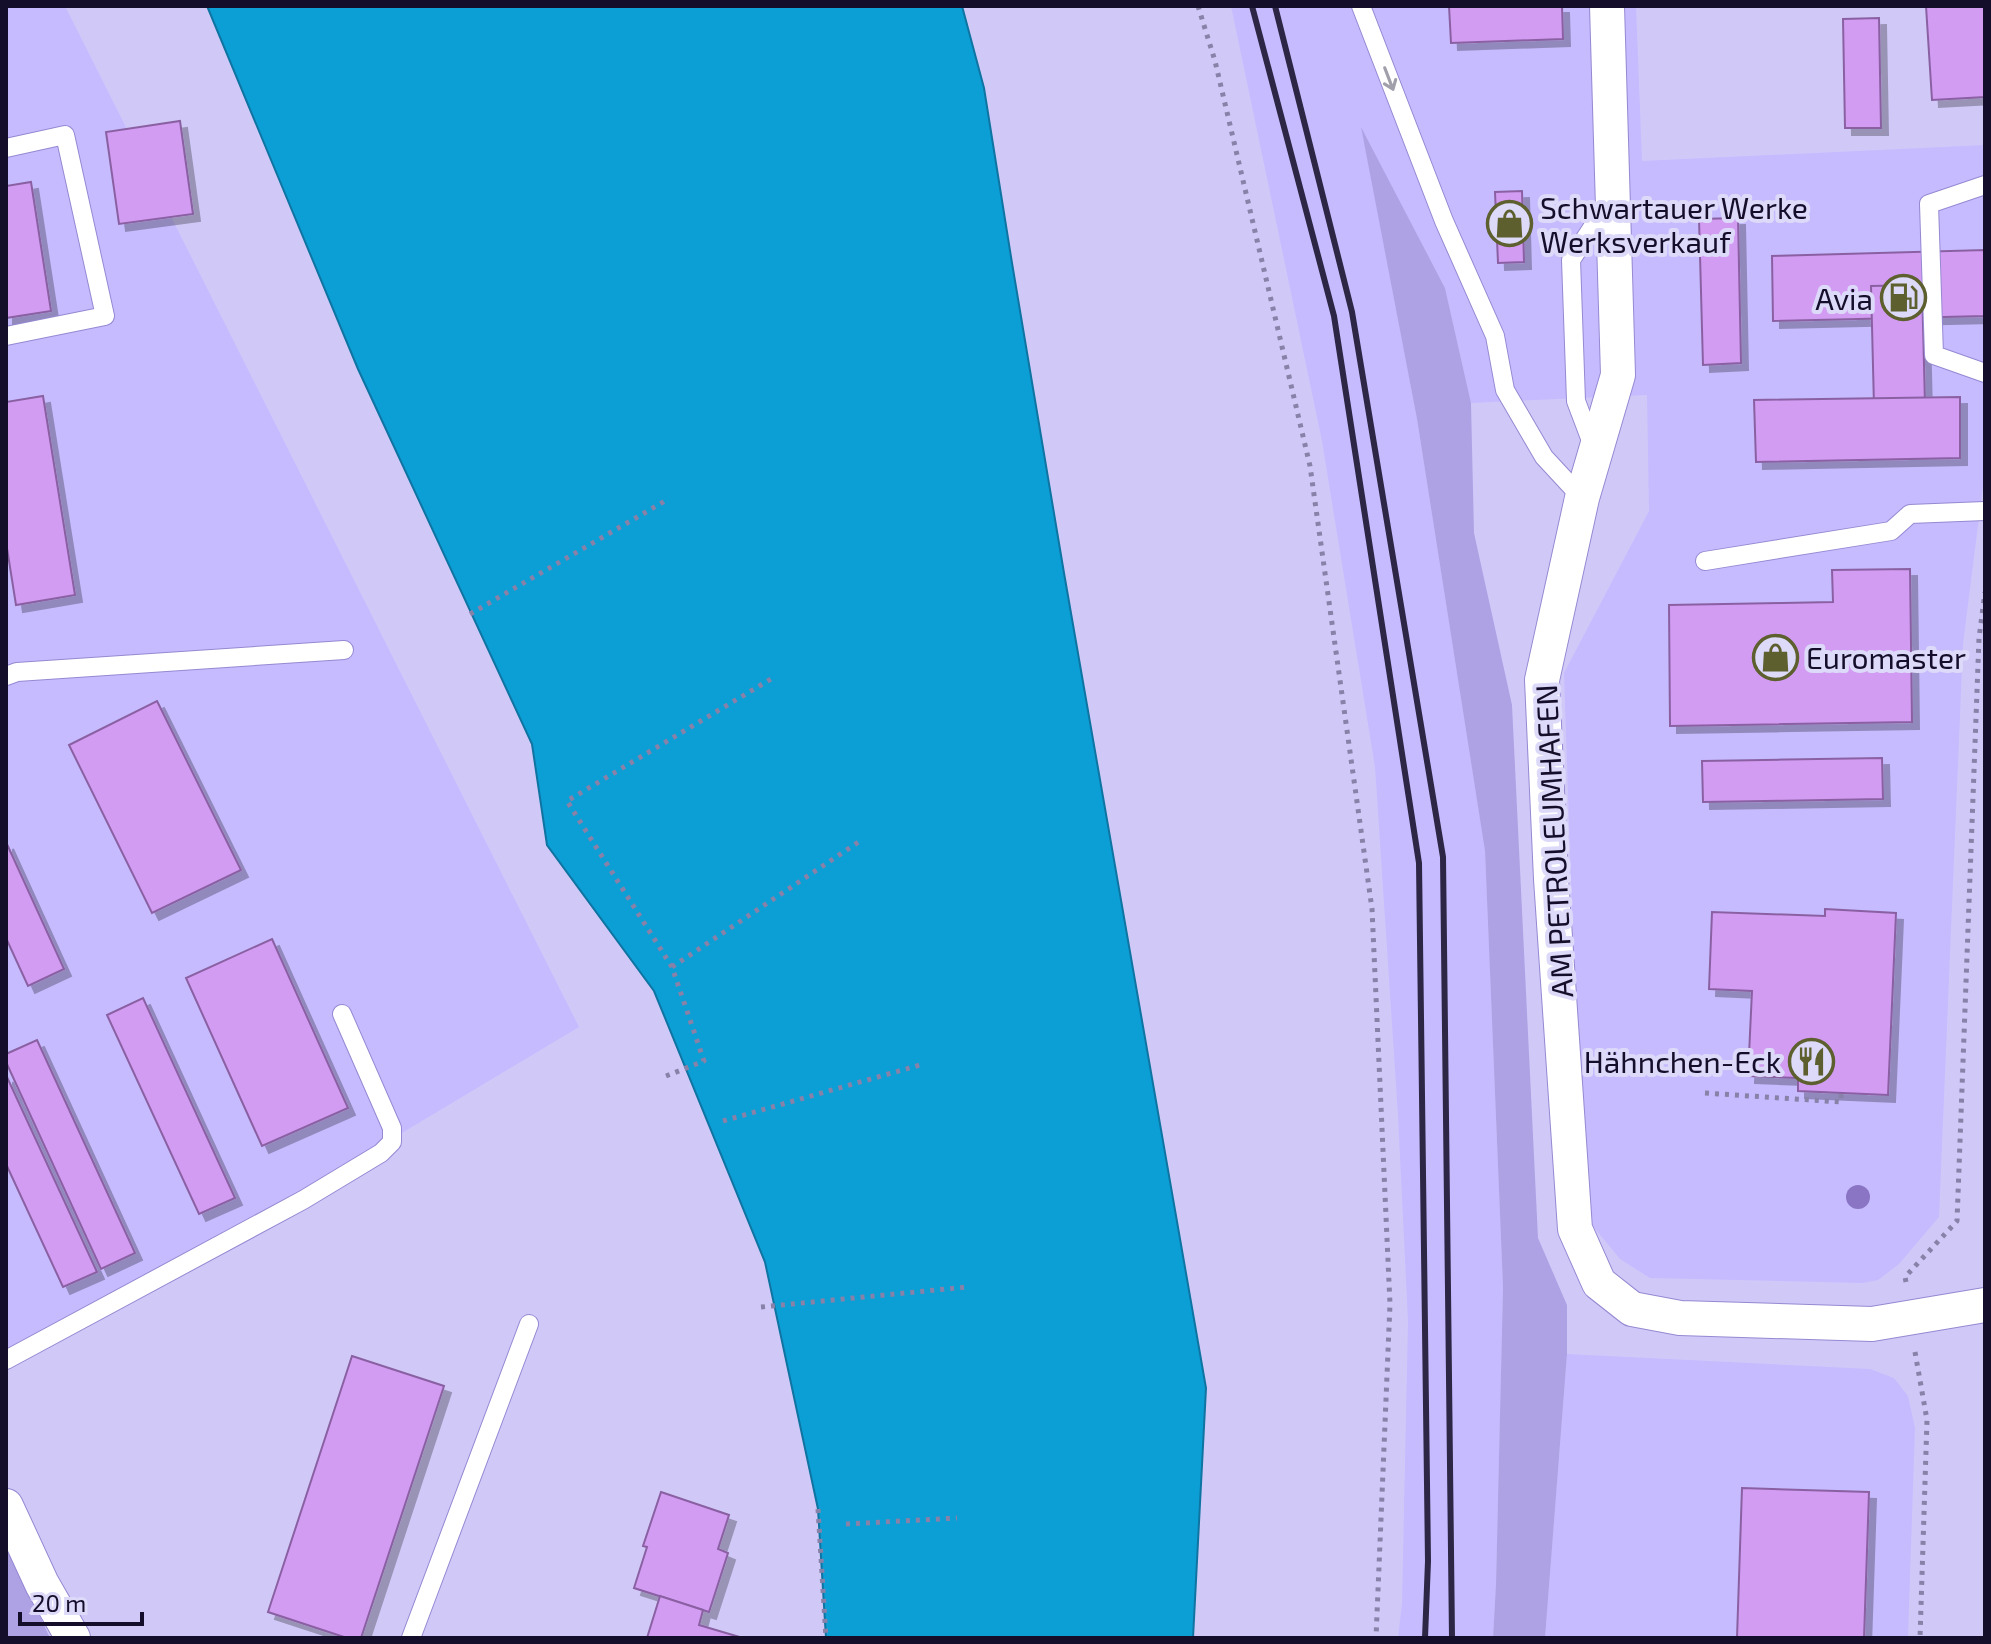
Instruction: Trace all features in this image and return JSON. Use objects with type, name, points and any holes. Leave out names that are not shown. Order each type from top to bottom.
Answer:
[{"type":"street","name":"AM PETROLEUMHAFEN","points":[[1607,6],[1618,375],[1582,498],[1542,680],[1551,879],[1575,1229],[1599,1283],[1632,1309],[1680,1318],[1872,1324],[1985,1305]]},
{"type":"street","points":[[6,1506],[42,1584],[73,1638]]},
{"type":"lane","points":[[1361,6],[1444,221],[1495,336],[1505,390],[1544,457],[1582,498]]},
{"type":"lane","points":[[6,148],[65,135],[105,316],[6,336]]},
{"type":"lane","points":[[1985,185],[1929,204],[1934,355],[1985,373]]},
{"type":"lane","points":[[1705,561],[1891,531],[1910,514],[1985,511]]},
{"type":"lane","points":[[6,676],[17,672],[344,650]]},
{"type":"lane","points":[[6,1360],[303,1200],[381,1153],[392,1142],[392,1128],[342,1014]]},
{"type":"lane","points":[[411,1638],[529,1324]]},
{"type":"path","points":[[1198,6],[1215,61],[1310,466],[1372,909],[1390,1304],[1376,1638]]},
{"type":"path","points":[[470,614],[665,501]]},
{"type":"path","points":[[1920,1638],[1927,1420],[1905,1277],[1957,1221],[1979,638],[1985,592]]},
{"type":"path","points":[[666,1076],[704,1061],[672,967],[567,801],[771,679]]},
{"type":"path","points":[[672,967],[863,839]]},
{"type":"path","points":[[723,1121],[920,1065]]},
{"type":"path","points":[[1705,1093],[1841,1102],[1841,1092]]},
{"type":"path","points":[[761,1307],[967,1287]]},
{"type":"path","points":[[818,1509],[826,1638]]},
{"type":"path","points":[[846,1524],[957,1518]]},
{"type":"shaded area","points":[[6,6],[65,6],[579,1027],[6,1370]]},
{"type":"shaded area","points":[[1231,6],[1636,6],[1642,161],[1985,145],[1985,470],[1963,644],[1939,1217],[1899,1264],[1878,1280],[1863,1283],[1650,1278],[1620,1259],[1587,1219],[1581,1180],[1564,673],[1649,511],[1647,395],[1471,403],[1445,288],[1362,130],[1417,419],[1485,850],[1503,1287],[1493,1638],[1398,1638],[1402,1603],[1408,1321],[1375,767],[1322,441]]},
{"type":"shaded area","points":[[1361,127],[1445,288],[1471,403],[1474,533],[1512,705],[1538,1238],[1567,1305],[1567,1354],[1545,1638],[1493,1638],[1503,1287],[1485,851],[1417,419]]},
{"type":"shaded area","points":[[1567,1354],[1870,1369],[1894,1378],[1908,1396],[1915,1428],[1908,1638],[1545,1638]]},
{"type":"shaded area","points":[[6,1542],[50,1638],[6,1638]]},
{"type":"water","points":[[207,6],[962,6],[984,88],[1064,573],[1206,1388],[1193,1638],[826,1638],[818,1509],[765,1262],[654,991],[547,845],[532,744],[358,369]]},
{"type":"building","points":[[1449,6],[1562,6],[1563,39],[1451,43]]},
{"type":"building","points":[[1926,6],[1984,6],[1985,97],[1932,100]]},
{"type":"building","points":[[1879,18],[1881,128],[1845,128],[1843,19]]},
{"type":"building","points":[[180,121],[193,214],[119,224],[106,132]]},
{"type":"building","points":[[31,182],[51,311],[6,318],[6,186]]},
{"type":"building","points":[[1522,191],[1524,262],[1498,263],[1495,192]]},
{"type":"building","points":[[1738,218],[1741,363],[1703,365],[1699,219]]},
{"type":"building","points":[[1985,250],[1985,316],[1773,321],[1772,256]]},
{"type":"building","points":[[1922,285],[1925,405],[1874,406],[1871,286]]},
{"type":"building","points":[[43,396],[75,595],[16,605],[6,542],[6,402]]},
{"type":"building","points":[[1960,397],[1960,458],[1756,462],[1754,400]]},
{"type":"building","points":[[1910,569],[1912,722],[1670,726],[1669,605],[1833,602],[1832,570]]},
{"type":"building","points":[[157,701],[241,870],[152,913],[69,745]]},
{"type":"building","points":[[1882,758],[1883,799],[1703,802],[1702,761]]},
{"type":"building","points":[[6,842],[64,969],[28,986],[6,938]]},
{"type":"building","points":[[1825,909],[1896,913],[1888,1095],[1798,1091],[1798,1078],[1748,1076],[1752,991],[1709,989],[1712,912],[1825,916]]},
{"type":"building","points":[[272,939],[348,1108],[262,1146],[186,978]]},
{"type":"building","points":[[143,998],[235,1198],[199,1214],[107,1015]]},
{"type":"building","points":[[37,1040],[135,1253],[101,1269],[6,1062],[6,1054]]},
{"type":"building","points":[[6,1075],[97,1272],[63,1287],[6,1164]]},
{"type":"building","points":[[352,1356],[444,1386],[361,1638],[347,1638],[268,1612]]},
{"type":"building","points":[[1742,1488],[1869,1492],[1864,1638],[1737,1638]]},
{"type":"building","points":[[661,1492],[729,1515],[718,1549],[728,1553],[709,1612],[634,1588],[647,1547],[643,1546]]},
{"type":"building","points":[[660,1596],[703,1610],[699,1625],[743,1638],[647,1638]]},
{"type":"railway","points":[[1252,6],[1334,316],[1419,863],[1428,1561],[1425,1638]]},
{"type":"railway","points":[[1275,6],[1352,312],[1443,857],[1452,1638]]},
{"type":"place","name":"Schwartauer Werke Werksverkauf","points":[[1509,224]]},
{"type":"place","name":"Avia","points":[[1904,298]]},
{"type":"place","name":"Euromaster","points":[[1775,657]]},
{"type":"place","name":"Hähnchen-Eck","points":[[1812,1061]]}]
